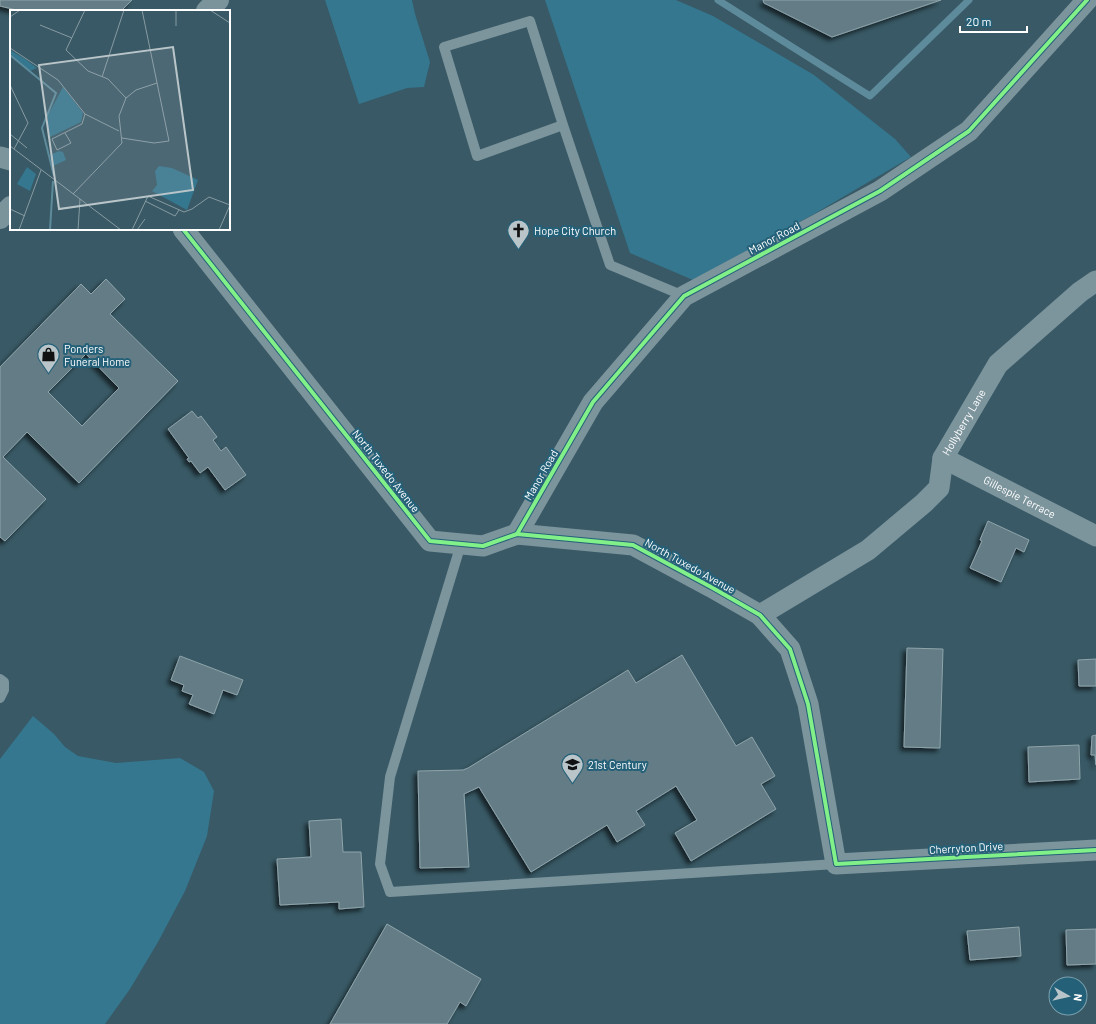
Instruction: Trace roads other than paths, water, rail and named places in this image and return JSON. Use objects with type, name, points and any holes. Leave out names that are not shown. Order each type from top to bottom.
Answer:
[{"type":"main road","points":[[0,218],[10,208]]},
{"type":"street","name":"Manor Road","points":[[517,534],[593,402],[684,296],[880,191],[969,131],[1087,0]]},
{"type":"street","points":[[0,157],[10,160]]},
{"type":"street","name":"North Tuxedo Avenue","points":[[184,230],[430,541],[483,546],[517,534],[633,545],[711,587],[760,616],[790,649],[808,704],[836,864]]},
{"type":"street","name":"Hollyberry Lane","points":[[760,616],[868,550],[924,503],[939,488],[943,458],[998,364],[1080,292],[1096,281]]},
{"type":"street","name":"Gillespie Terrace","points":[[943,458],[1096,536]]},
{"type":"street","name":"Cherryton Drive","points":[[836,864],[1096,850]]},
{"type":"lane","points":[[563,125],[477,156],[444,47],[530,21],[610,265],[684,296]]},
{"type":"lane","points":[[461,544],[390,777],[380,864],[390,892],[836,864]]},
{"type":"lane","points":[[0,679],[4,682],[4,690],[0,698]]},
{"type":"waterway","points":[[718,0],[870,96],[969,0]]},
{"type":"place","name":"Hope City Church","points":[[519,250]]},
{"type":"place","name":"Ponders Funeral Home","points":[[49,374]]},
{"type":"place","name":"21st Century","points":[[572,784]]}]
